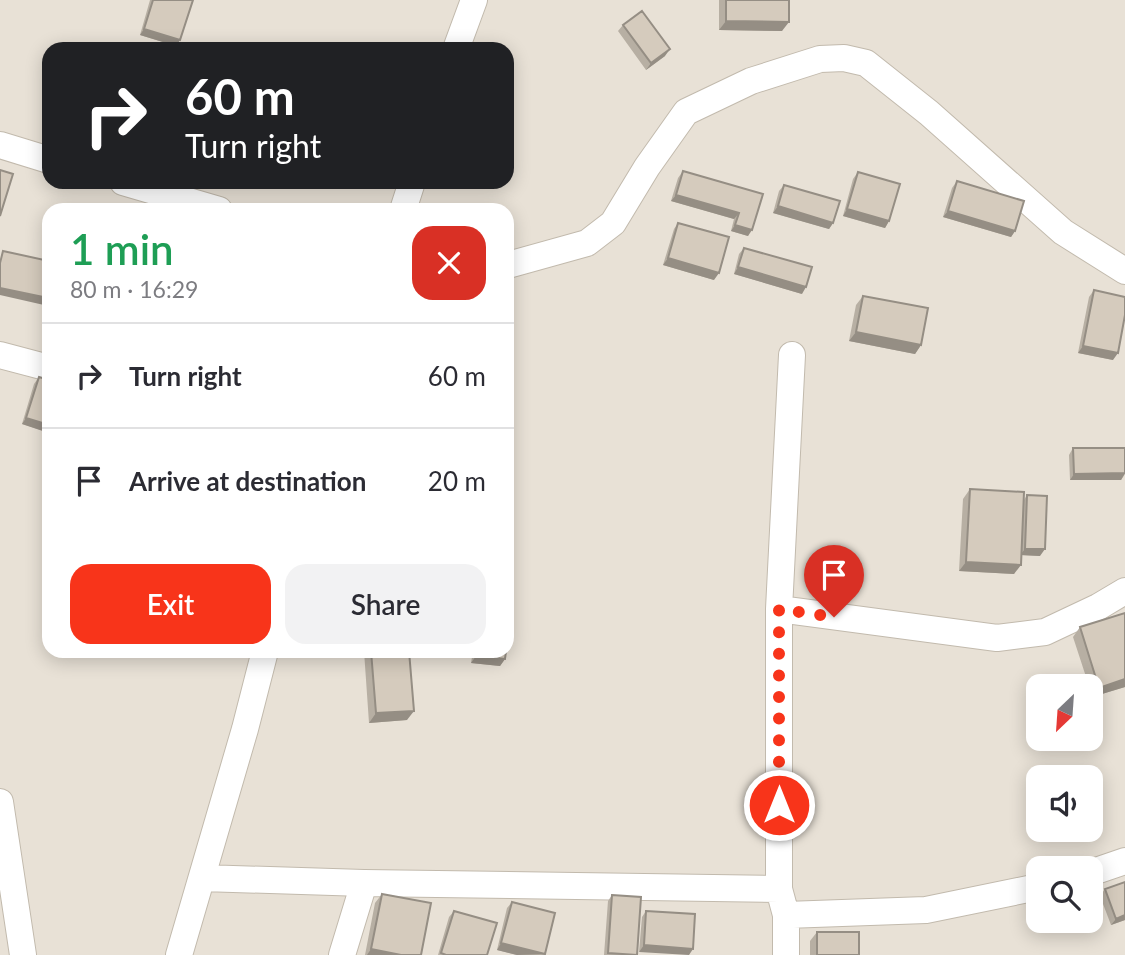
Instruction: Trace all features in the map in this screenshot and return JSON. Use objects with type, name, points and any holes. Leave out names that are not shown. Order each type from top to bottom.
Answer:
[{"type":"street","points":[[459,42],[474,0]]},
{"type":"street","points":[[514,263],[587,243],[612,223],[686,112],[751,81],[820,58],[844,58],[866,63],[929,113],[1063,232],[1125,271]]},
{"type":"street","points":[[0,145],[42,158]]},
{"type":"street","points":[[147,189],[195,203]]},
{"type":"street","points":[[0,355],[42,366]]},
{"type":"street","points":[[786,955],[786,915],[779,889],[779,609],[792,355]]},
{"type":"street","points":[[779,609],[997,638],[1045,632],[1125,591]]},
{"type":"street","points":[[179,955],[263,658]]},
{"type":"street","points":[[0,802],[23,955]]},
{"type":"street","points":[[1103,869],[1125,861]]},
{"type":"street","points":[[202,878],[779,889]]},
{"type":"street","points":[[342,955],[364,883]]},
{"type":"street","points":[[786,915],[926,910],[1026,889]]},
{"type":"shaded area","points":[[0,0],[1125,0],[1125,955],[0,955]]},
{"type":"building","points":[[153,0],[193,0],[180,40],[144,29]]},
{"type":"building","points":[[726,0],[789,0],[789,22],[726,21]]},
{"type":"building","points":[[642,11],[670,49],[651,63],[623,25]]},
{"type":"building","points":[[0,170],[13,174],[0,216]]},
{"type":"building","points":[[683,171],[763,194],[752,230],[735,225],[739,213],[676,195]]},
{"type":"building","points":[[858,172],[900,184],[889,221],[847,209]]},
{"type":"building","points":[[957,181],[1024,201],[1015,231],[948,211]]},
{"type":"building","points":[[784,185],[840,201],[833,223],[778,206]]},
{"type":"building","points":[[678,223],[729,237],[719,273],[668,258]]},
{"type":"building","points":[[744,248],[812,267],[806,287],[738,267]]},
{"type":"building","points":[[3,251],[42,259],[42,297],[0,288]]},
{"type":"building","points":[[1094,290],[1125,297],[1125,315],[1118,353],[1083,346]]},
{"type":"building","points":[[863,296],[928,308],[921,345],[856,332]]},
{"type":"building","points":[[39,377],[42,378],[42,423],[26,418]]},
{"type":"building","points":[[1073,448],[1125,448],[1125,473],[1074,474]]},
{"type":"building","points":[[970,489],[1024,492],[1021,565],[966,562]]},
{"type":"building","points":[[1027,495],[1047,496],[1045,549],[1025,549]]},
{"type":"building","points":[[1125,613],[1125,679],[1103,687],[1103,674],[1095,674],[1080,627]]},
{"type":"building","points":[[372,658],[410,658],[414,711],[376,713]]},
{"type":"building","points":[[1125,882],[1125,915],[1116,919],[1105,889]]},
{"type":"building","points":[[382,894],[431,903],[421,955],[401,955],[371,949]]},
{"type":"building","points":[[612,895],[641,897],[637,955],[608,953]]},
{"type":"building","points":[[512,902],[555,913],[545,954],[501,943]]},
{"type":"building","points":[[454,911],[497,923],[487,955],[441,953]]},
{"type":"building","points":[[646,911],[695,914],[693,949],[644,945]]},
{"type":"building","points":[[817,932],[859,932],[859,955],[817,955]]},
{"type":"route","points":[[779,805],[779,609],[834,617]]}]
